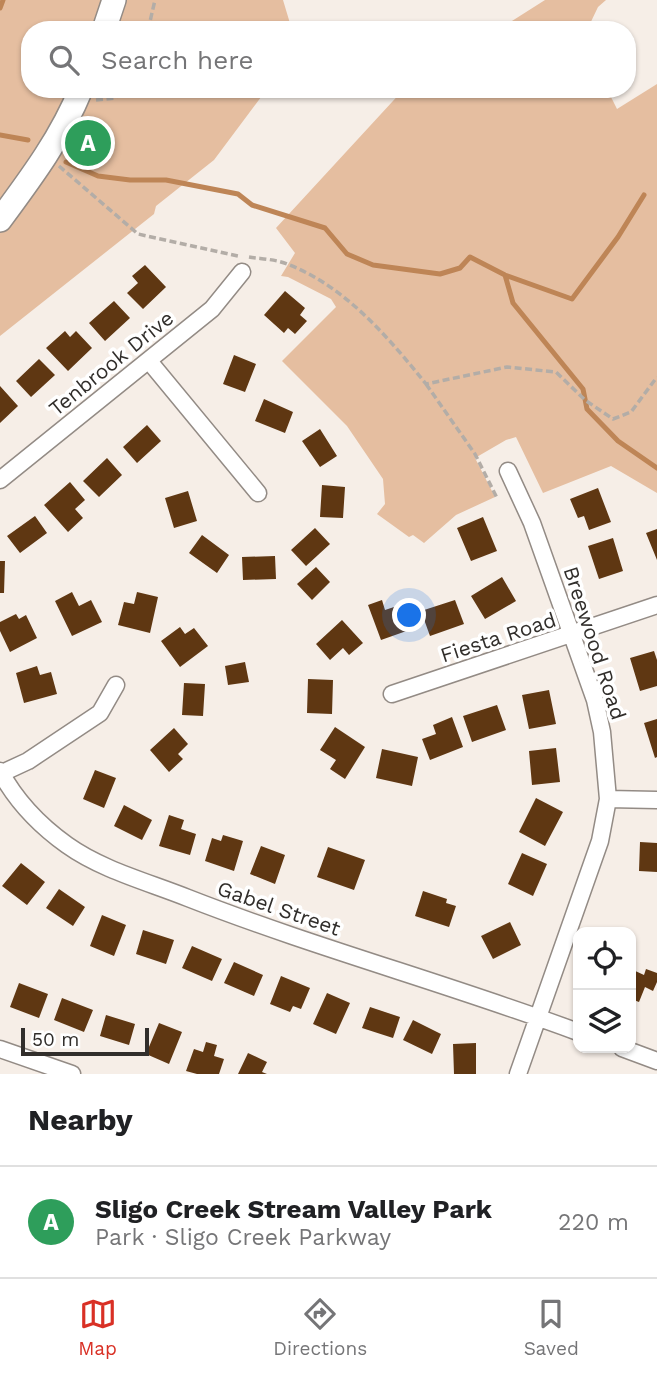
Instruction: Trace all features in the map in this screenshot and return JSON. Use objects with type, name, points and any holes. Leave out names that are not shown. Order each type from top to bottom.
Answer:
[{"type":"street","points":[[107,21],[114,0]]},
{"type":"street","points":[[0,220],[47,156],[83,98]]},
{"type":"street","name":"Tenbrook Drive","points":[[0,480],[212,309],[232,288],[242,272]]},
{"type":"street","points":[[149,361],[257,493]]},
{"type":"street","name":"Breewood Road","points":[[508,471],[532,523],[594,700],[602,732],[608,799],[600,841],[518,1074]]},
{"type":"street","name":"Fiesta Road","points":[[392,694],[657,605]]},
{"type":"street","points":[[0,773],[27,761],[100,713],[116,685]]},
{"type":"street","name":"Gabel Street","points":[[0,773],[10,790],[34,818],[67,845],[96,862],[223,912],[573,1030]]},
{"type":"street","points":[[608,799],[657,800]]},
{"type":"street","points":[[0,1049],[72,1074]]},
{"type":"street","points":[[636,1053],[657,1060]]},
{"type":"path","points":[[150,21],[155,0]]},
{"type":"path","points":[[47,156],[138,234],[219,253],[285,263],[325,282],[374,325],[426,384],[475,454],[497,498]]},
{"type":"path","points":[[426,384],[507,367],[556,372],[585,400],[613,419],[631,412],[657,377]]},
{"type":"shaded area","points":[[0,0],[283,0],[289,21],[21,21],[21,98],[260,98],[214,160],[156,206],[154,214],[0,336]]},
{"type":"shaded area","points":[[545,0],[606,0],[598,7],[591,21],[512,21]]},
{"type":"shaded area","points":[[657,84],[657,493],[611,466],[543,493],[516,437],[475,458],[495,497],[456,515],[424,543],[413,535],[409,537],[377,514],[385,504],[383,479],[347,426],[282,361],[336,307],[331,299],[281,276],[295,253],[276,228],[396,98],[612,98],[617,109]]},
{"type":"building","points":[[145,265],[166,287],[143,309],[127,293],[138,283],[132,276]]},
{"type":"building","points":[[285,291],[305,308],[300,315],[307,321],[295,334],[288,328],[284,333],[264,315]]},
{"type":"building","points":[[114,301],[130,318],[105,341],[89,323]]},
{"type":"building","points":[[65,331],[70,337],[76,331],[92,348],[68,371],[46,348]]},
{"type":"building","points":[[234,355],[256,364],[245,392],[223,384]]},
{"type":"building","points":[[39,359],[55,375],[31,397],[16,381]]},
{"type":"building","points":[[0,386],[18,406],[0,423]]},
{"type":"building","points":[[264,399],[293,412],[285,433],[255,421]]},
{"type":"building","points":[[147,425],[161,441],[137,463],[123,447]]},
{"type":"building","points":[[320,429],[337,456],[320,467],[302,441]]},
{"type":"building","points":[[107,458],[122,475],[99,497],[83,481]]},
{"type":"building","points":[[70,482],[85,500],[75,509],[83,518],[68,532],[44,505]]},
{"type":"building","points":[[322,485],[345,487],[343,518],[320,517]]},
{"type":"building","points":[[598,488],[611,522],[589,530],[584,516],[578,518],[570,499]]},
{"type":"building","points":[[188,491],[197,521],[174,528],[165,498]]},
{"type":"building","points":[[35,516],[47,533],[20,553],[7,536]]},
{"type":"building","points":[[483,517],[497,551],[471,561],[457,528]]},
{"type":"building","points":[[315,528],[330,544],[306,566],[291,550]]},
{"type":"building","points":[[657,529],[657,560],[646,533]]},
{"type":"building","points":[[202,535],[229,555],[217,573],[189,553]]},
{"type":"building","points":[[613,538],[623,571],[599,579],[588,546]]},
{"type":"building","points":[[275,556],[276,579],[243,580],[242,557]]},
{"type":"building","points":[[0,561],[5,561],[4,593],[0,593]]},
{"type":"building","points":[[316,567],[330,582],[312,600],[297,584]]},
{"type":"building","points":[[502,577],[516,601],[485,619],[471,596]]},
{"type":"building","points":[[72,592],[79,606],[91,600],[102,622],[72,636],[55,601]]},
{"type":"building","points":[[137,592],[158,597],[150,633],[118,625],[124,602],[134,604]]},
{"type":"building","points":[[382,600],[385,610],[406,603],[415,628],[381,640],[368,605]]},
{"type":"building","points":[[455,600],[464,624],[430,636],[421,611]]},
{"type":"building","points":[[16,614],[19,619],[26,615],[37,638],[10,652],[0,631],[0,622]]},
{"type":"building","points":[[342,620],[363,643],[349,655],[343,648],[330,660],[316,644]]},
{"type":"building","points":[[180,627],[185,634],[194,628],[208,646],[180,667],[161,641]]},
{"type":"building","points":[[654,651],[657,660],[657,686],[640,691],[630,658]]},
{"type":"building","points":[[245,662],[249,682],[228,685],[225,666]]},
{"type":"building","points":[[37,666],[40,675],[51,672],[57,694],[24,703],[16,673]]},
{"type":"building","points":[[308,679],[333,680],[332,714],[307,713]]},
{"type":"building","points":[[184,683],[205,684],[203,716],[182,715]]},
{"type":"building","points":[[549,690],[556,724],[529,729],[522,695]]},
{"type":"building","points":[[497,705],[506,730],[472,742],[463,716]]},
{"type":"building","points":[[452,717],[463,747],[430,760],[422,739],[436,734],[433,725]]},
{"type":"building","points":[[657,719],[657,757],[655,758],[644,723]]},
{"type":"building","points":[[335,727],[365,747],[345,779],[330,769],[336,760],[320,750]]},
{"type":"building","points":[[174,728],[188,744],[178,754],[183,759],[169,772],[150,750]]},
{"type":"building","points":[[556,748],[560,782],[532,785],[529,751]]},
{"type":"building","points":[[382,749],[418,757],[412,786],[376,778]]},
{"type":"building","points":[[95,770],[116,778],[104,808],[83,799]]},
{"type":"building","points":[[536,798],[563,812],[545,846],[519,832]]},
{"type":"building","points":[[124,805],[152,820],[142,840],[114,826]]},
{"type":"building","points":[[169,815],[184,820],[181,829],[196,834],[190,855],[159,846]]},
{"type":"building","points":[[223,835],[243,841],[234,871],[205,861],[212,838],[221,841]]},
{"type":"building","points":[[640,842],[657,843],[657,872],[639,871]]},
{"type":"building","points":[[261,846],[285,855],[275,884],[250,874]]},
{"type":"building","points":[[328,847],[365,860],[354,890],[317,877]]},
{"type":"building","points":[[522,853],[547,864],[533,896],[508,884]]},
{"type":"building","points":[[21,863],[45,882],[27,905],[2,886]]},
{"type":"building","points":[[59,889],[85,907],[73,926],[46,908]]},
{"type":"building","points":[[423,891],[447,899],[446,903],[456,906],[449,927],[415,916]]},
{"type":"building","points":[[102,915],[126,925],[114,956],[90,946]]},
{"type":"building","points":[[510,922],[521,945],[493,959],[481,936]]},
{"type":"building","points":[[143,930],[174,940],[166,964],[136,954]]},
{"type":"building","points":[[192,946],[222,959],[212,981],[182,968]]},
{"type":"building","points":[[234,962],[263,975],[254,996],[224,983]]},
{"type":"building","points":[[646,969],[657,973],[653,991],[645,987],[639,1002],[636,1001],[636,971],[644,975]]},
{"type":"building","points":[[281,976],[310,988],[301,1009],[293,1006],[290,1012],[270,1004]]},
{"type":"building","points":[[19,983],[48,994],[39,1018],[10,1007]]},
{"type":"building","points":[[327,993],[350,1003],[336,1034],[313,1024]]},
{"type":"building","points":[[62,998],[93,1010],[84,1032],[54,1020]]},
{"type":"building","points":[[370,1007],[400,1017],[393,1038],[362,1028]]},
{"type":"building","points":[[106,1015],[135,1024],[129,1045],[100,1036]]},
{"type":"building","points":[[413,1020],[441,1034],[432,1054],[403,1040]]},
{"type":"building","points":[[159,1023],[182,1032],[169,1064],[146,1054]]},
{"type":"building","points":[[206,1042],[217,1045],[214,1056],[224,1059],[219,1074],[186,1071],[194,1049],[203,1052]]},
{"type":"building","points":[[476,1043],[476,1074],[454,1074],[453,1044]]},
{"type":"building","points":[[248,1053],[267,1062],[262,1072],[267,1074],[238,1074]]},
{"type":"waterway","points":[[0,8],[3,0]]},
{"type":"waterway","points":[[0,135],[28,140]]},
{"type":"waterway","points":[[66,162],[98,176],[130,180],[166,180],[238,194],[252,205],[325,228],[347,254],[373,265],[440,274],[460,268],[470,257],[505,275],[572,299],[618,237],[644,195]]},
{"type":"waterway","points":[[505,275],[513,303],[583,389],[587,409],[618,441],[657,468]]},
{"type":"place","name":"Sligo Creek Stream Valley Park","points":[[88,143]]}]
